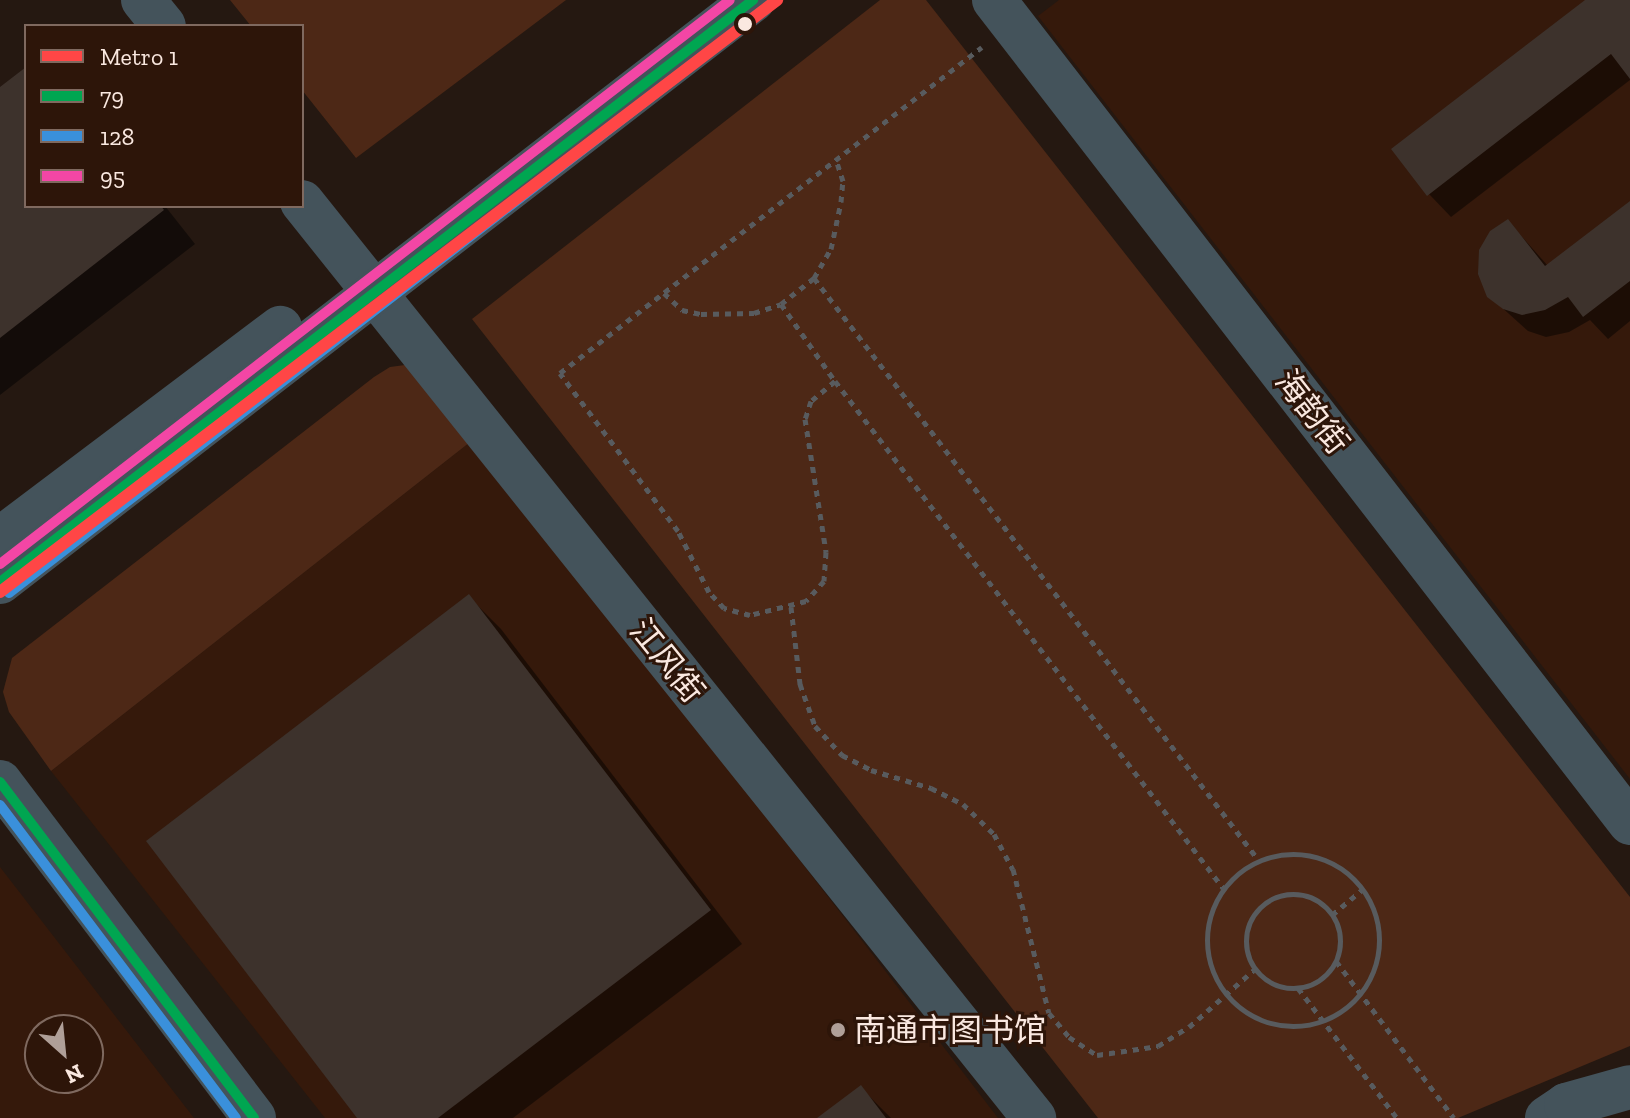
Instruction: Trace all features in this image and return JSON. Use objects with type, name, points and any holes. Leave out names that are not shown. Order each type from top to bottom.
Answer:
[{"type":"street","points":[[143,0],[162,24]]},
{"type":"street","points":[[0,582],[707,0]]},
{"type":"street","points":[[0,539],[365,282],[753,0]]},
{"type":"street","name":"海韵街","points":[[994,0],[1630,823]]},
{"type":"street","name":"江风街","points":[[304,205],[1034,1118]]},
{"type":"street","points":[[0,782],[254,1118]]},
{"type":"street","points":[[1547,1118],[1566,1105],[1630,1087]]},
{"type":"path","points":[[835,381],[811,401],[805,419],[826,552],[824,581],[806,601],[750,615],[724,608],[709,592],[678,531],[560,373],[982,47]]},
{"type":"path","points":[[664,293],[682,310],[701,314],[754,313],[781,304],[814,278],[831,249],[843,181],[836,160]]},
{"type":"path","points":[[814,278],[1260,862]]},
{"type":"path","points":[[781,304],[835,381],[1224,889]]},
{"type":"path","points":[[791,607],[800,684],[815,726],[842,755],[871,770],[931,788],[963,804],[994,834],[1013,869],[1049,1013],[1069,1037],[1097,1055],[1158,1046],[1189,1027],[1255,969]]},
{"type":"path","points":[[1300,854],[1328,861],[1353,878],[1370,902],[1379,930],[1377,960],[1359,994],[1346,1009],[1321,1022],[1295,1027],[1268,1023],[1242,1011],[1226,995],[1210,967],[1206,940],[1211,913],[1224,889],[1243,870],[1260,862],[1300,854]]},
{"type":"path","points":[[1332,915],[1362,890]]},
{"type":"path","points":[[1294,894],[1309,897],[1332,915],[1340,946],[1336,961],[1314,984],[1298,988],[1282,987],[1255,969],[1246,942],[1248,927],[1266,903],[1294,894]]},
{"type":"path","points":[[1336,961],[1454,1118]]},
{"type":"path","points":[[1298,988],[1397,1118]]},
{"type":"shaded area","points":[[230,0],[566,0],[356,158],[304,93],[304,24],[249,24]]},
{"type":"shaded area","points":[[880,0],[926,0],[1630,897],[1630,1046],[1458,1118],[1098,1118],[472,319]]},
{"type":"shaded area","points":[[1059,0],[1630,0],[1630,779],[1038,16]]},
{"type":"shaded area","points":[[405,365],[474,439],[51,771],[9,712],[3,692],[12,658],[374,377],[390,367]]},
{"type":"shaded area","points":[[474,439],[998,1118],[325,1118],[51,771]]},
{"type":"shaded area","points":[[0,867],[194,1118],[0,1118]]},
{"type":"building","points":[[1585,0],[1630,0],[1630,79],[1611,54],[1427,196],[1391,149]]},
{"type":"building","points":[[24,69],[24,208],[164,210],[0,338],[0,87]]},
{"type":"building","points":[[1630,201],[1630,281],[1583,317],[1568,297],[1545,310],[1522,315],[1503,309],[1487,297],[1478,274],[1479,250],[1490,231],[1508,219],[1545,266]]},
{"type":"building","points":[[469,594],[711,910],[438,1118],[357,1118],[146,841]]},
{"type":"building","points":[[861,1085],[886,1118],[817,1118]]},
{"type":"metro line","name":"1","points":[[0,592],[777,0]]},
{"type":"transit line","name":"95","points":[[0,564],[730,0]]},
{"type":"transit line","name":"79","points":[[0,582],[753,0]]},
{"type":"transit line","name":"128","points":[[9,593],[762,11]]},
{"type":"transit line","name":"79","points":[[0,782],[254,1118]]},
{"type":"transit line","name":"128","points":[[0,805],[236,1118]]},
{"type":"place","name":"南通市图书馆","points":[[838,1030]]}]
